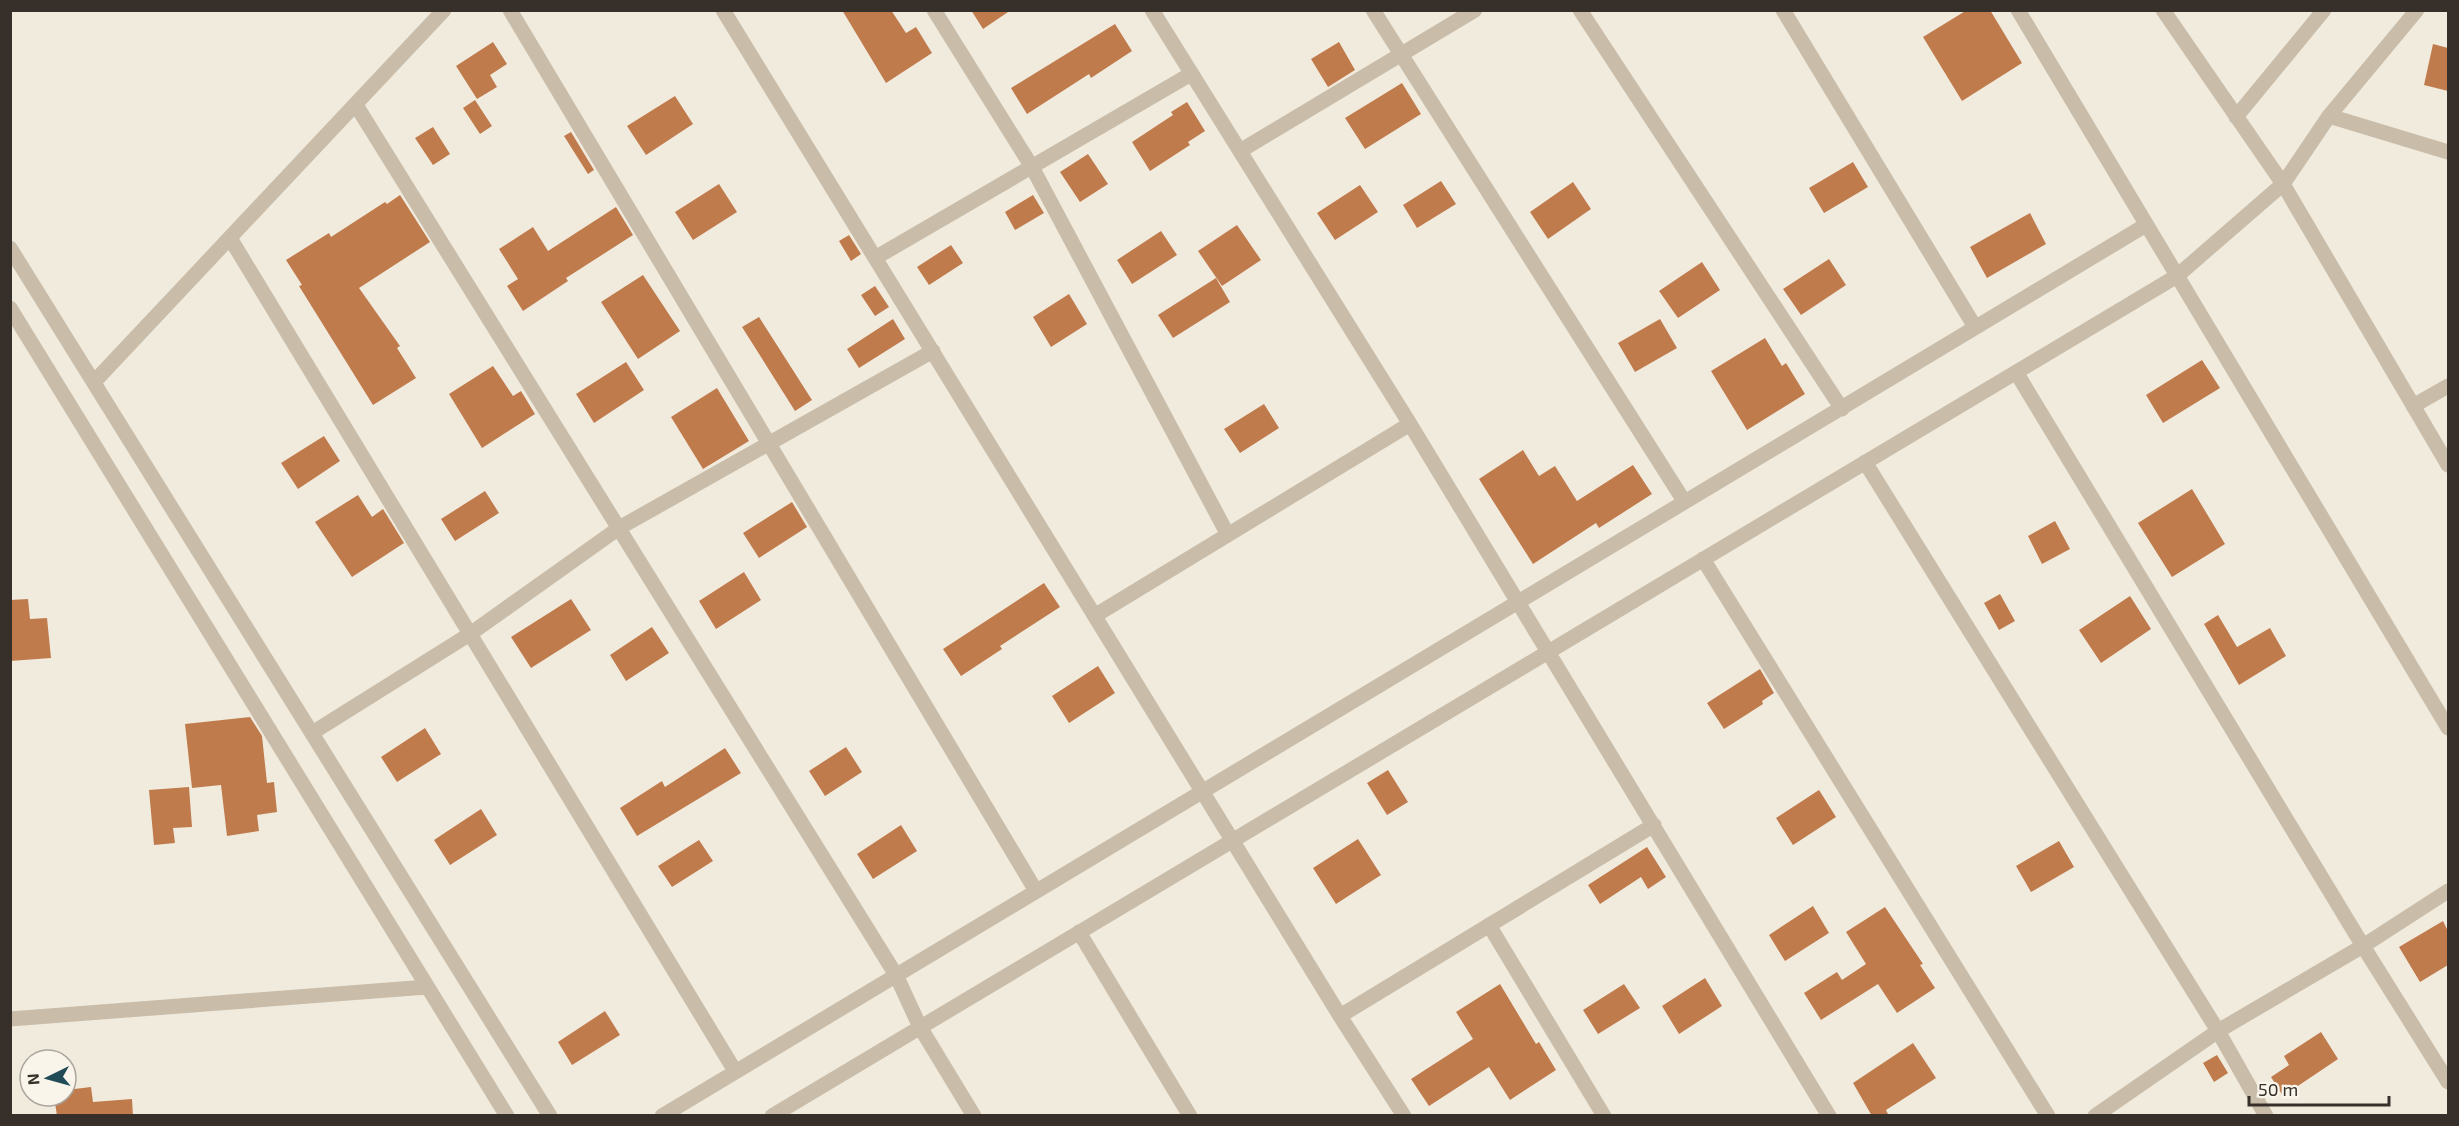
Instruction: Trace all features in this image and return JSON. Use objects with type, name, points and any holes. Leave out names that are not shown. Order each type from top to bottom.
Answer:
[{"type":"street","points":[[94,382],[444,10]]},
{"type":"street","points":[[510,10],[1036,891]]},
{"type":"street","points":[[723,10],[1340,1016],[1404,1116]]},
{"type":"street","points":[[934,10],[1032,167],[1228,535]]},
{"type":"street","points":[[1152,10],[1410,424],[1829,1116]]},
{"type":"street","points":[[1373,10],[1684,501]]},
{"type":"street","points":[[1240,151],[1475,10]]},
{"type":"street","points":[[1580,10],[1842,409]]},
{"type":"street","points":[[1783,10],[1975,327]]},
{"type":"street","points":[[2018,10],[2448,728]]},
{"type":"street","points":[[2163,10],[2283,184],[2448,465]]},
{"type":"street","points":[[2236,117],[2324,10]]},
{"type":"street","points":[[779,1114],[920,1027],[2177,276],[2283,184],[2329,116],[2417,10]]},
{"type":"street","points":[[875,258],[1191,74]]},
{"type":"street","points":[[356,105],[896,975],[920,1027],[974,1116]]},
{"type":"street","points":[[2329,116],[2448,152]]},
{"type":"street","points":[[662,1116],[2146,225]]},
{"type":"street","points":[[230,238],[735,1071]]},
{"type":"street","points":[[10,248],[550,1116]]},
{"type":"street","points":[[10,308],[507,1116]]},
{"type":"street","points":[[312,733],[470,634],[619,528],[933,351]]},
{"type":"street","points":[[2016,372],[2363,946],[2448,1082]]},
{"type":"street","points":[[2413,406],[2448,386]]},
{"type":"street","points":[[1096,615],[1410,424]]},
{"type":"street","points":[[1865,462],[2218,1031],[2266,1116]]},
{"type":"street","points":[[1703,559],[2048,1116]]},
{"type":"street","points":[[1340,1016],[1654,825]]},
{"type":"street","points":[[2095,1116],[2218,1031],[2363,946],[2448,891]]},
{"type":"street","points":[[1489,925],[1604,1116]]},
{"type":"street","points":[[1079,932],[1190,1116]]},
{"type":"street","points":[[10,1019],[428,987]]},
{"type":"building","points":[[842,10],[891,10],[906,33],[916,27],[932,53],[886,83]]},
{"type":"building","points":[[971,10],[1011,10],[983,29]]},
{"type":"building","points":[[1967,10],[1990,10],[2022,63],[1962,101],[1923,37]]},
{"type":"building","points":[[1115,24],[1132,51],[1091,78],[1089,74],[1027,114],[1011,88]]},
{"type":"building","points":[[493,42],[507,64],[490,75],[497,87],[477,99],[456,66]]},
{"type":"building","points":[[1339,42],[1355,70],[1328,87],[1311,59]]},
{"type":"building","points":[[2433,44],[2448,48],[2448,91],[2424,85]]},
{"type":"building","points":[[1402,83],[1421,114],[1365,149],[1345,118]]},
{"type":"building","points":[[675,96],[693,124],[646,155],[627,126]]},
{"type":"building","points":[[475,100],[492,126],[480,134],[463,108]]},
{"type":"building","points":[[1187,102],[1205,131],[1188,142],[1190,145],[1150,171],[1132,142],[1173,115],[1171,112]]},
{"type":"building","points":[[433,127],[450,154],[433,165],[415,138]]},
{"type":"building","points":[[571,132],[594,170],[588,174],[564,136]]},
{"type":"building","points":[[1088,154],[1108,184],[1080,202],[1060,172]]},
{"type":"building","points":[[1853,162],[1868,187],[1824,213],[1809,188]]},
{"type":"building","points":[[1441,181],[1456,204],[1417,228],[1403,205]]},
{"type":"building","points":[[1573,182],[1591,209],[1548,239],[1530,212]]},
{"type":"building","points":[[719,184],[737,212],[693,240],[675,212]]},
{"type":"building","points":[[1360,185],[1378,212],[1335,240],[1317,213]]},
{"type":"building","points":[[400,195],[430,242],[359,288],[400,346],[397,348],[416,378],[373,405],[299,286],[302,285],[286,260],[329,233],[331,237],[385,202],[387,204]]},
{"type":"building","points":[[1033,195],[1044,213],[1015,230],[1005,212]]},
{"type":"building","points":[[616,207],[633,235],[566,278],[568,281],[523,311],[507,286],[518,279],[499,249],[533,227],[548,251]]},
{"type":"building","points":[[2030,213],[2046,244],[1987,278],[1970,247]]},
{"type":"building","points":[[1237,225],[1261,260],[1222,286],[1198,251]]},
{"type":"building","points":[[1161,231],[1177,255],[1132,284],[1117,260]]},
{"type":"building","points":[[849,235],[861,254],[851,261],[839,241]]},
{"type":"building","points":[[951,245],[963,263],[929,285],[917,267]]},
{"type":"building","points":[[1829,259],[1846,285],[1801,315],[1783,289]]},
{"type":"building","points":[[1702,262],[1720,290],[1678,318],[1659,291]]},
{"type":"building","points":[[643,275],[680,331],[638,359],[601,302]]},
{"type":"building","points":[[1216,278],[1230,302],[1173,338],[1158,315]]},
{"type":"building","points":[[875,286],[889,307],[875,316],[861,295]]},
{"type":"building","points":[[1069,294],[1087,324],[1051,347],[1033,317]]},
{"type":"building","points":[[759,317],[812,400],[795,411],[742,327]]},
{"type":"building","points":[[893,319],[905,339],[859,368],[847,349]]},
{"type":"building","points":[[1660,319],[1677,348],[1635,372],[1618,343]]},
{"type":"building","points":[[1765,338],[1782,366],[1786,363],[1805,394],[1747,430],[1711,371]]},
{"type":"building","points":[[2202,360],[2220,388],[2163,423],[2146,395]]},
{"type":"building","points":[[626,362],[644,390],[594,423],[576,394]]},
{"type":"building","points":[[493,366],[513,396],[521,391],[535,414],[482,448],[449,394]]},
{"type":"building","points":[[717,388],[749,441],[703,469],[671,417]]},
{"type":"building","points":[[1264,404],[1279,428],[1240,453],[1224,429]]},
{"type":"building","points":[[324,436],[340,461],[298,489],[281,463]]},
{"type":"building","points":[[1523,450],[1539,476],[1555,466],[1577,501],[1633,465],[1652,494],[1599,528],[1596,523],[1533,564],[1479,479]]},
{"type":"building","points":[[2192,489],[2225,544],[2172,577],[2138,523]]},
{"type":"building","points":[[485,491],[499,513],[455,541],[441,519]]},
{"type":"building","points":[[358,495],[372,517],[383,509],[404,543],[352,577],[315,522]]},
{"type":"building","points":[[792,502],[807,527],[759,558],[743,533]]},
{"type":"building","points":[[2055,521],[2070,549],[2042,564],[2028,536]]},
{"type":"building","points":[[744,572],[761,600],[716,629],[699,601]]},
{"type":"building","points":[[1044,583],[1060,607],[1000,646],[1002,649],[961,676],[943,649]]},
{"type":"building","points":[[2000,594],[2015,621],[1999,630],[1984,603]]},
{"type":"building","points":[[2130,596],[2151,629],[2101,663],[2079,630]]},
{"type":"building","points":[[28,599],[30,619],[47,618],[51,658],[10,661],[10,600]]},
{"type":"building","points":[[571,599],[591,630],[531,668],[511,637]]},
{"type":"building","points":[[2218,615],[2237,647],[2270,628],[2286,656],[2239,685],[2204,624]]},
{"type":"building","points":[[652,627],[669,653],[626,681],[610,655]]},
{"type":"building","points":[[1098,666],[1115,693],[1069,723],[1052,696]]},
{"type":"building","points":[[1760,669],[1774,693],[1762,701],[1763,704],[1724,729],[1707,703]]},
{"type":"building","points":[[250,717],[262,736],[267,783],[274,782],[277,812],[257,815],[259,831],[227,836],[221,785],[192,788],[185,724]]},
{"type":"building","points":[[425,728],[441,754],[397,782],[381,757]]},
{"type":"building","points":[[846,747],[862,772],[825,796],[809,771]]},
{"type":"building","points":[[725,748],[741,773],[637,836],[620,808],[662,781],[665,787]]},
{"type":"building","points":[[1388,770],[1408,802],[1387,815],[1367,783]]},
{"type":"building","points":[[189,787],[192,827],[173,828],[175,843],[154,845],[149,790]]},
{"type":"building","points":[[1819,790],[1836,817],[1793,845],[1776,818]]},
{"type":"building","points":[[481,809],[497,835],[450,865],[434,840]]},
{"type":"building","points":[[901,825],[917,851],[873,879],[857,854]]},
{"type":"building","points":[[1358,839],[1381,875],[1336,904],[1313,868]]},
{"type":"building","points":[[699,840],[713,861],[672,887],[658,866]]},
{"type":"building","points":[[2059,841],[2074,867],[2031,892],[2016,866]]},
{"type":"building","points":[[1647,847],[1666,877],[1648,889],[1641,877],[1600,904],[1588,885]]},
{"type":"building","points":[[1813,906],[1829,933],[1785,961],[1769,935]]},
{"type":"building","points":[[1885,907],[1923,964],[1920,965],[1935,988],[1897,1013],[1878,984],[1821,1020],[1804,993],[1837,972],[1842,980],[1866,964],[1846,932]]},
{"type":"building","points":[[2443,921],[2448,931],[2448,965],[2420,982],[2399,947]]},
{"type":"building","points":[[1705,978],[1722,1006],[1679,1034],[1662,1006]]},
{"type":"building","points":[[1500,984],[1536,1044],[1539,1042],[1556,1070],[1510,1100],[1489,1067],[1429,1106],[1411,1079],[1473,1039],[1456,1012]]},
{"type":"building","points":[[1624,984],[1640,1008],[1598,1034],[1583,1010]]},
{"type":"building","points":[[605,1011],[620,1035],[572,1065],[558,1042]]},
{"type":"building","points":[[2321,1032],[2338,1059],[2283,1096],[2271,1077],[2289,1065],[2284,1056]]},
{"type":"building","points":[[1913,1043],[1936,1078],[1886,1110],[1889,1116],[1872,1116],[1853,1083]]},
{"type":"building","points":[[2217,1055],[2228,1073],[2214,1082],[2203,1063]]},
{"type":"building","points":[[91,1087],[93,1102],[132,1099],[133,1116],[57,1116],[56,1108],[78,1108],[78,1089]]}]
